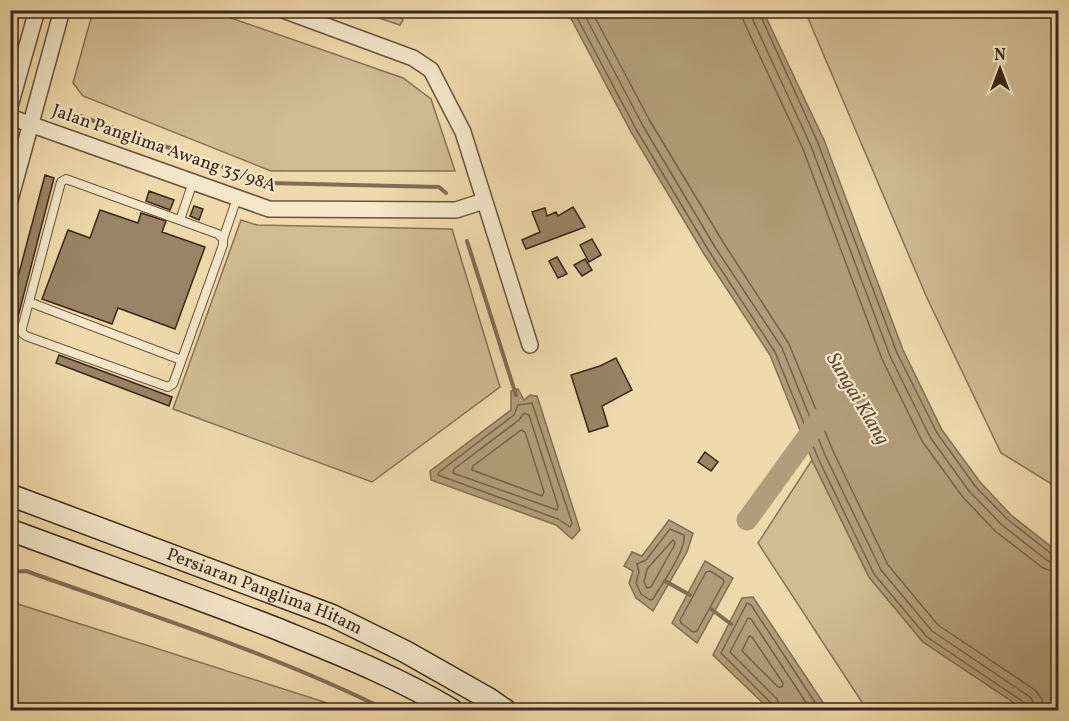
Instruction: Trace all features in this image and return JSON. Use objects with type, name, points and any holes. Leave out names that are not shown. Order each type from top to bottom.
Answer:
[{"type":"main road","name":"Persiaran Panglima Hitam","points":[[10,495],[331,615],[406,652],[489,699],[505,711]]},
{"type":"main road","name":"Persiaran Panglima Hitam","points":[[10,530],[204,600],[345,656],[397,679],[452,711]]},
{"type":"street","points":[[10,106],[37,10]]},
{"type":"street","points":[[283,10],[413,58],[431,70],[463,132],[530,345]]},
{"type":"street","points":[[10,200],[62,12]]},
{"type":"street","name":"Jalan Panglima Awang 35/98A","points":[[10,117],[269,209],[456,210],[484,201]]},
{"type":"lane","points":[[223,239],[218,234],[66,179],[61,182],[22,333],[162,386],[168,387],[173,384],[223,245],[237,198]]},
{"type":"lane","points":[[180,220],[193,182]]},
{"type":"lane","points":[[29,302],[182,360]]},
{"type":"shaded area","points":[[93,11],[211,11],[403,78],[431,99],[455,171],[271,171],[83,96],[73,83]]},
{"type":"shaded area","points":[[358,11],[394,11],[403,20],[400,25]]},
{"type":"shaded area","points":[[805,11],[1058,11],[1058,488],[1001,453],[927,298]]},
{"type":"shaded area","points":[[241,220],[257,225],[452,229],[500,387],[372,482],[173,409]]},
{"type":"shaded area","points":[[812,460],[869,577],[923,642],[1025,710],[867,710],[758,543]]},
{"type":"shaded area","points":[[18,604],[349,710],[11,710],[11,614]]},
{"type":"water","name":"Sungai Klang","points":[[567,11],[763,11],[824,140],[903,350],[942,430],[980,482],[1011,515],[1058,552],[1058,710],[1025,710],[923,642],[869,577],[812,460],[770,355],[704,254],[631,132]]},
{"type":"water","points":[[518,389],[524,400],[530,395],[537,396],[580,530],[572,539],[556,525],[431,480],[430,471],[511,410],[511,391]]},
{"type":"water","points":[[669,520],[693,533],[687,552],[653,611],[636,598],[629,583],[633,571],[624,566],[632,552],[642,556]]},
{"type":"water","points":[[705,561],[733,578],[697,643],[672,623]]},
{"type":"water","points":[[753,597],[828,710],[770,710],[713,655],[742,598]]},
{"type":"building","points":[[45,175],[54,178],[14,332],[10,331],[10,307]]},
{"type":"building","points":[[149,191],[174,200],[170,210],[146,201]]},
{"type":"building","points":[[194,206],[203,209],[199,220],[190,216]]},
{"type":"building","points":[[573,207],[585,227],[526,249],[522,240],[540,232],[532,212],[545,208],[547,216],[556,212],[558,216]]},
{"type":"building","points":[[100,210],[138,223],[141,213],[166,221],[162,232],[205,247],[175,329],[118,308],[112,324],[42,299],[68,230],[90,238]]},
{"type":"building","points":[[592,239],[601,255],[589,262],[580,245]]},
{"type":"building","points":[[557,257],[567,274],[558,278],[549,261]]},
{"type":"building","points":[[585,259],[592,270],[582,276],[574,265]]},
{"type":"building","points":[[59,355],[172,397],[169,406],[56,363]]},
{"type":"building","points":[[616,358],[632,390],[602,406],[608,426],[589,432],[571,375],[600,366]]},
{"type":"building","points":[[705,452],[718,462],[711,471],[698,462]]},
{"type":"waterway","points":[[80,116],[268,183],[439,187],[446,193]]},
{"type":"waterway","points":[[467,241],[516,395]]},
{"type":"waterway","points":[[747,520],[821,418]]},
{"type":"waterway","points":[[10,572],[26,571],[208,635],[299,670],[386,710]]},
{"type":"waterway","points":[[665,581],[690,595]]},
{"type":"waterway","points":[[711,609],[731,624]]}]
